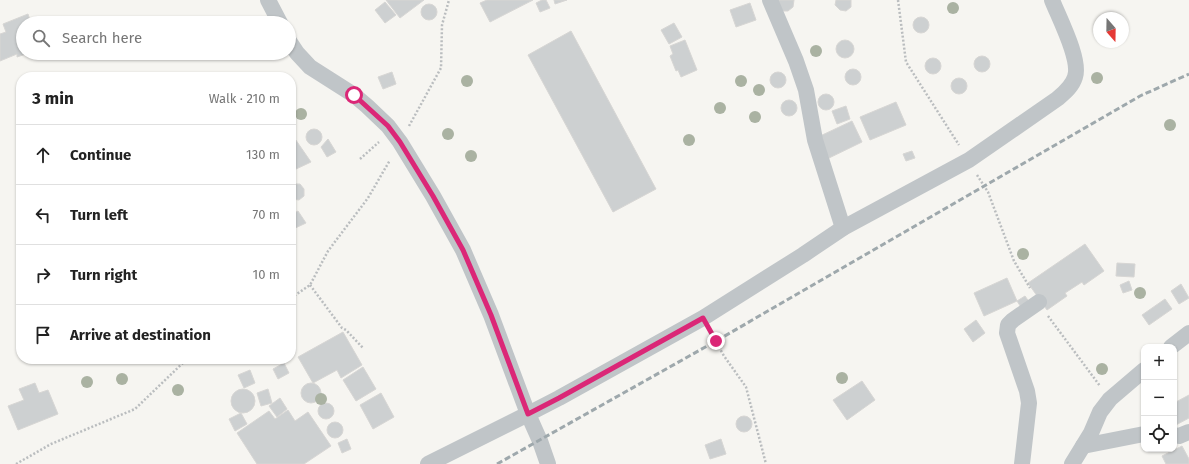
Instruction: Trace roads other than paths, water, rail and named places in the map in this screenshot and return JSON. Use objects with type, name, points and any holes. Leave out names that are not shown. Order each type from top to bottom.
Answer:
[{"type":"street","points":[[268,0],[276,16]]},
{"type":"street","points":[[770,0],[796,60],[806,90],[815,140],[843,228]]},
{"type":"street","points":[[428,464],[559,398],[703,318],[843,228],[968,160],[1057,99],[1070,87],[1076,77],[1076,68],[1074,54],[1052,0]]},
{"type":"street","points":[[296,52],[310,67],[354,95],[388,126],[400,142],[433,196],[463,250],[491,315],[548,464]]},
{"type":"street","points":[[1022,464],[1029,404],[1027,391],[1007,332],[1008,325],[1013,320],[1039,302]]},
{"type":"street","points":[[1176,344],[1189,333]]},
{"type":"street","points":[[1072,464],[1100,412],[1110,399],[1141,373]]},
{"type":"street","points":[[1177,436],[1189,432]]},
{"type":"street","points":[[1083,446],[1141,435]]},
{"type":"railway","points":[[497,464],[716,341],[1140,96],[1189,74]]}]
